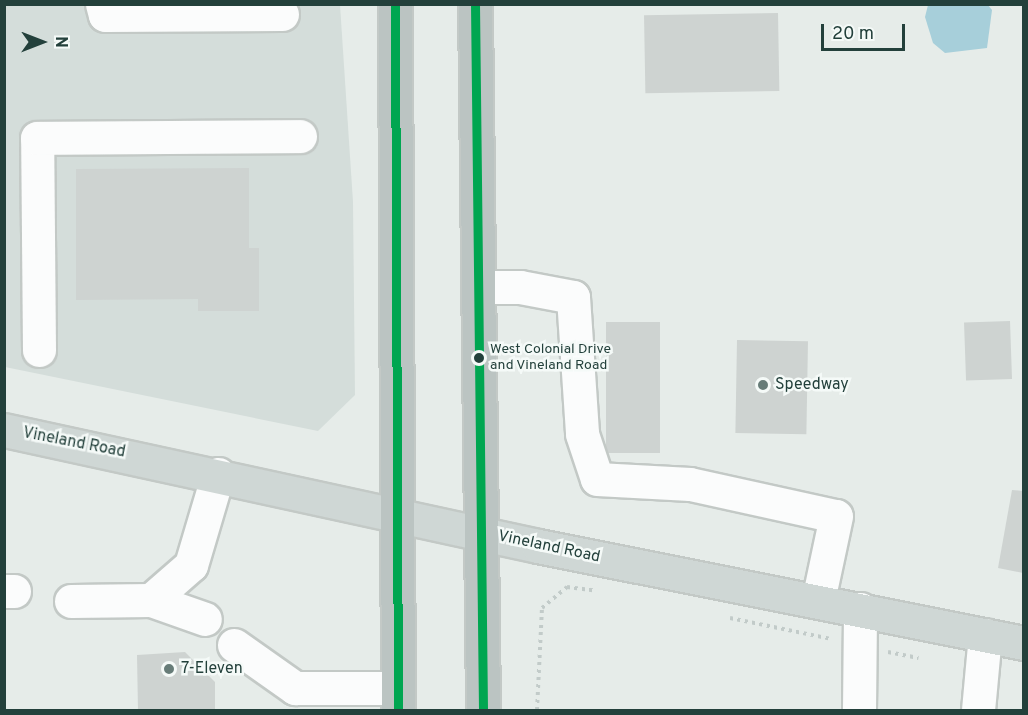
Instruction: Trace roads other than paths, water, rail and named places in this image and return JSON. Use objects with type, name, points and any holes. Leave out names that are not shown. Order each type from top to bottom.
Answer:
[{"type":"highway","points":[[395,4],[398,699]]},
{"type":"highway","points":[[475,4],[483,711]]},
{"type":"main road","name":"Vineland Road","points":[[4,430],[218,474],[482,533],[1023,643]]},
{"type":"lane","points":[[102,4],[105,15],[282,14]]},
{"type":"lane","points":[[39,350],[37,138],[300,136]]},
{"type":"lane","points":[[480,287],[520,287],[573,297],[582,434],[597,479],[690,484],[836,516],[818,601]]},
{"type":"lane","points":[[151,600],[191,565],[218,474]]},
{"type":"lane","points":[[71,602],[151,600],[205,619]]},
{"type":"lane","points":[[859,711],[860,609]]},
{"type":"lane","points":[[978,711],[985,635]]},
{"type":"lane","points":[[234,645],[295,688],[398,699]]},
{"type":"water","points":[[928,5],[988,5],[992,10],[987,48],[945,53],[933,43],[925,17]]},
{"type":"place","name":"West Colonial Drive and Vineland Road","points":[[479,358]]},
{"type":"place","name":"Speedway","points":[[763,385]]},
{"type":"place","name":"7-Eleven","points":[[169,669]]}]
